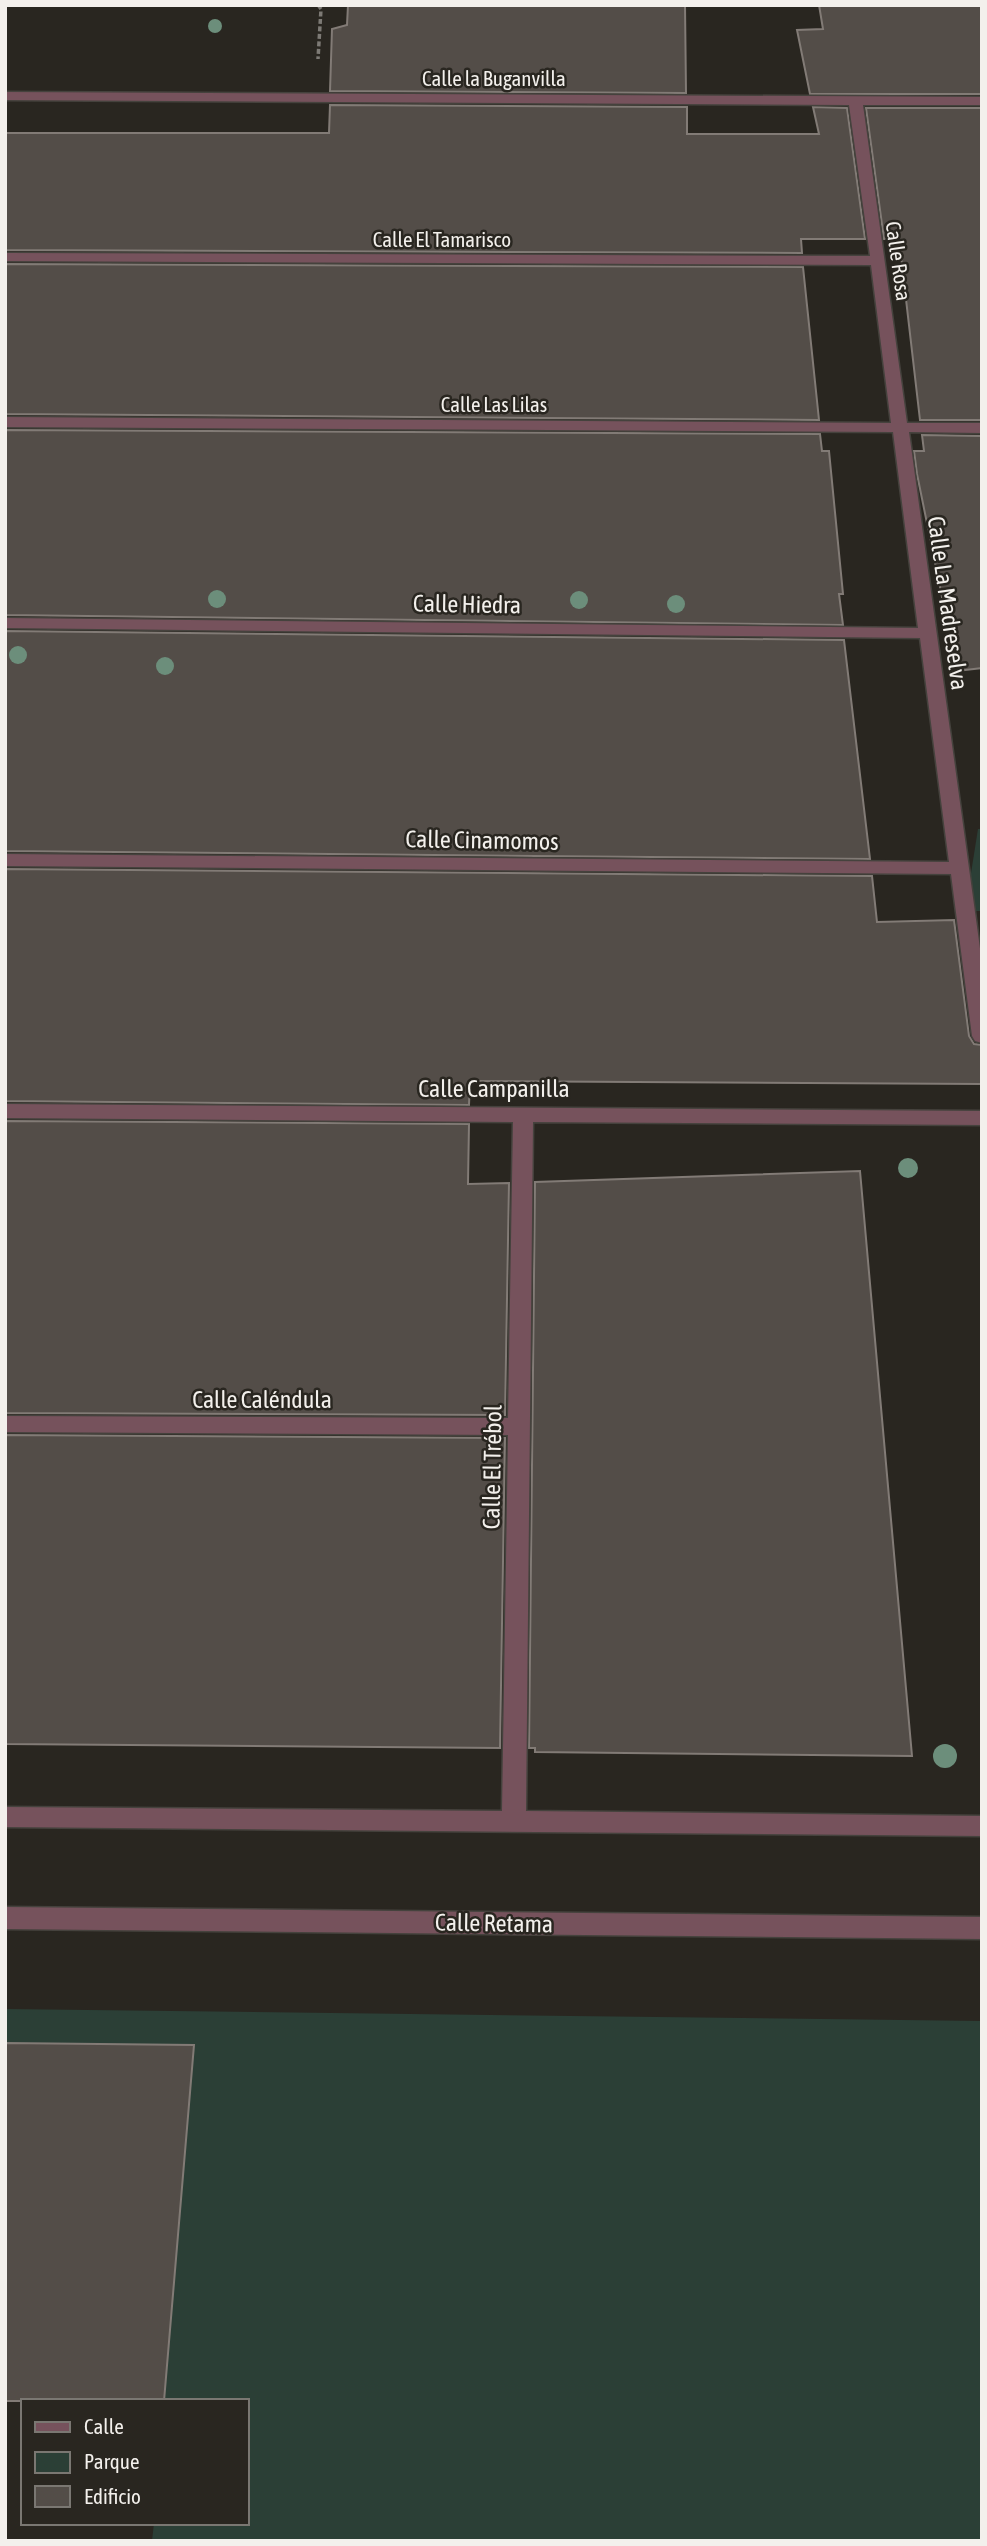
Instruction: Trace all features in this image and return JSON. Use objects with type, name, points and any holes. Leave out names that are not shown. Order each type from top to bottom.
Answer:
[{"type":"street","name":"Calle la Buganvilla","points":[[5,96],[982,101]]},
{"type":"street","name":"Calle Rosa","points":[[856,101],[900,427]]},
{"type":"street","name":"Calle El Tamarisco","points":[[5,257],[878,261]]},
{"type":"street","name":"Calle Las Lilas","points":[[5,422],[982,428]]},
{"type":"street","name":"Calle La Madreselva","points":[[900,427],[982,1036]]},
{"type":"street","name":"Calle Hiedra","points":[[5,623],[928,633]]},
{"type":"street","name":"Calle Cinamomos","points":[[5,860],[959,868]]},
{"type":"street","name":"Calle Campanilla","points":[[5,1111],[982,1118]]},
{"type":"street","name":"Calle El Trébol","points":[[514,1821],[523,1114]]},
{"type":"street","name":"Calle Caléndula","points":[[5,1424],[519,1427]]},
{"type":"street","points":[[5,1817],[982,1826]]},
{"type":"street","name":"Calle Retama","points":[[5,1918],[982,1928]]},
{"type":"path","points":[[315,98],[321,9],[318,5]]},
{"type":"green space","points":[[978,829],[982,829],[982,911],[965,911]]},
{"type":"green space","points":[[5,2009],[982,2021],[982,2541],[152,2541],[154,2525],[248,2525],[248,2399],[164,2399],[194,2045],[5,2043]]},
{"type":"building","points":[[348,5],[685,5],[686,93],[330,91],[332,29],[347,25]]},
{"type":"building","points":[[819,5],[982,5],[982,94],[810,94],[797,30],[823,29]]},
{"type":"building","points":[[330,105],[687,107],[687,134],[819,134],[813,107],[847,108],[865,239],[801,239],[802,253],[5,250],[5,133],[329,133]]},
{"type":"building","points":[[866,108],[982,108],[982,420],[920,420],[899,239],[884,239]]},
{"type":"building","points":[[5,264],[803,267],[819,420],[5,414]]},
{"type":"building","points":[[5,430],[820,434],[822,451],[829,451],[843,594],[839,594],[843,625],[5,615]]},
{"type":"building","points":[[922,435],[982,436],[982,668],[957,671],[917,474],[914,451],[924,451]]},
{"type":"building","points":[[5,631],[844,640],[870,859],[5,851]]},
{"type":"building","points":[[5,869],[872,876],[877,922],[954,920],[969,1036],[974,1044],[982,1045],[982,1084],[470,1081],[469,1105],[5,1101]]},
{"type":"building","points":[[5,1121],[469,1124],[468,1184],[509,1183],[505,1415],[5,1413]]},
{"type":"building","points":[[860,1171],[912,1756],[535,1752],[535,1748],[529,1748],[535,1182]]},
{"type":"building","points":[[5,1435],[505,1438],[500,1748],[5,1744]]},
{"type":"building","points":[[5,2043],[194,2045],[164,2399],[5,2401]]}]
